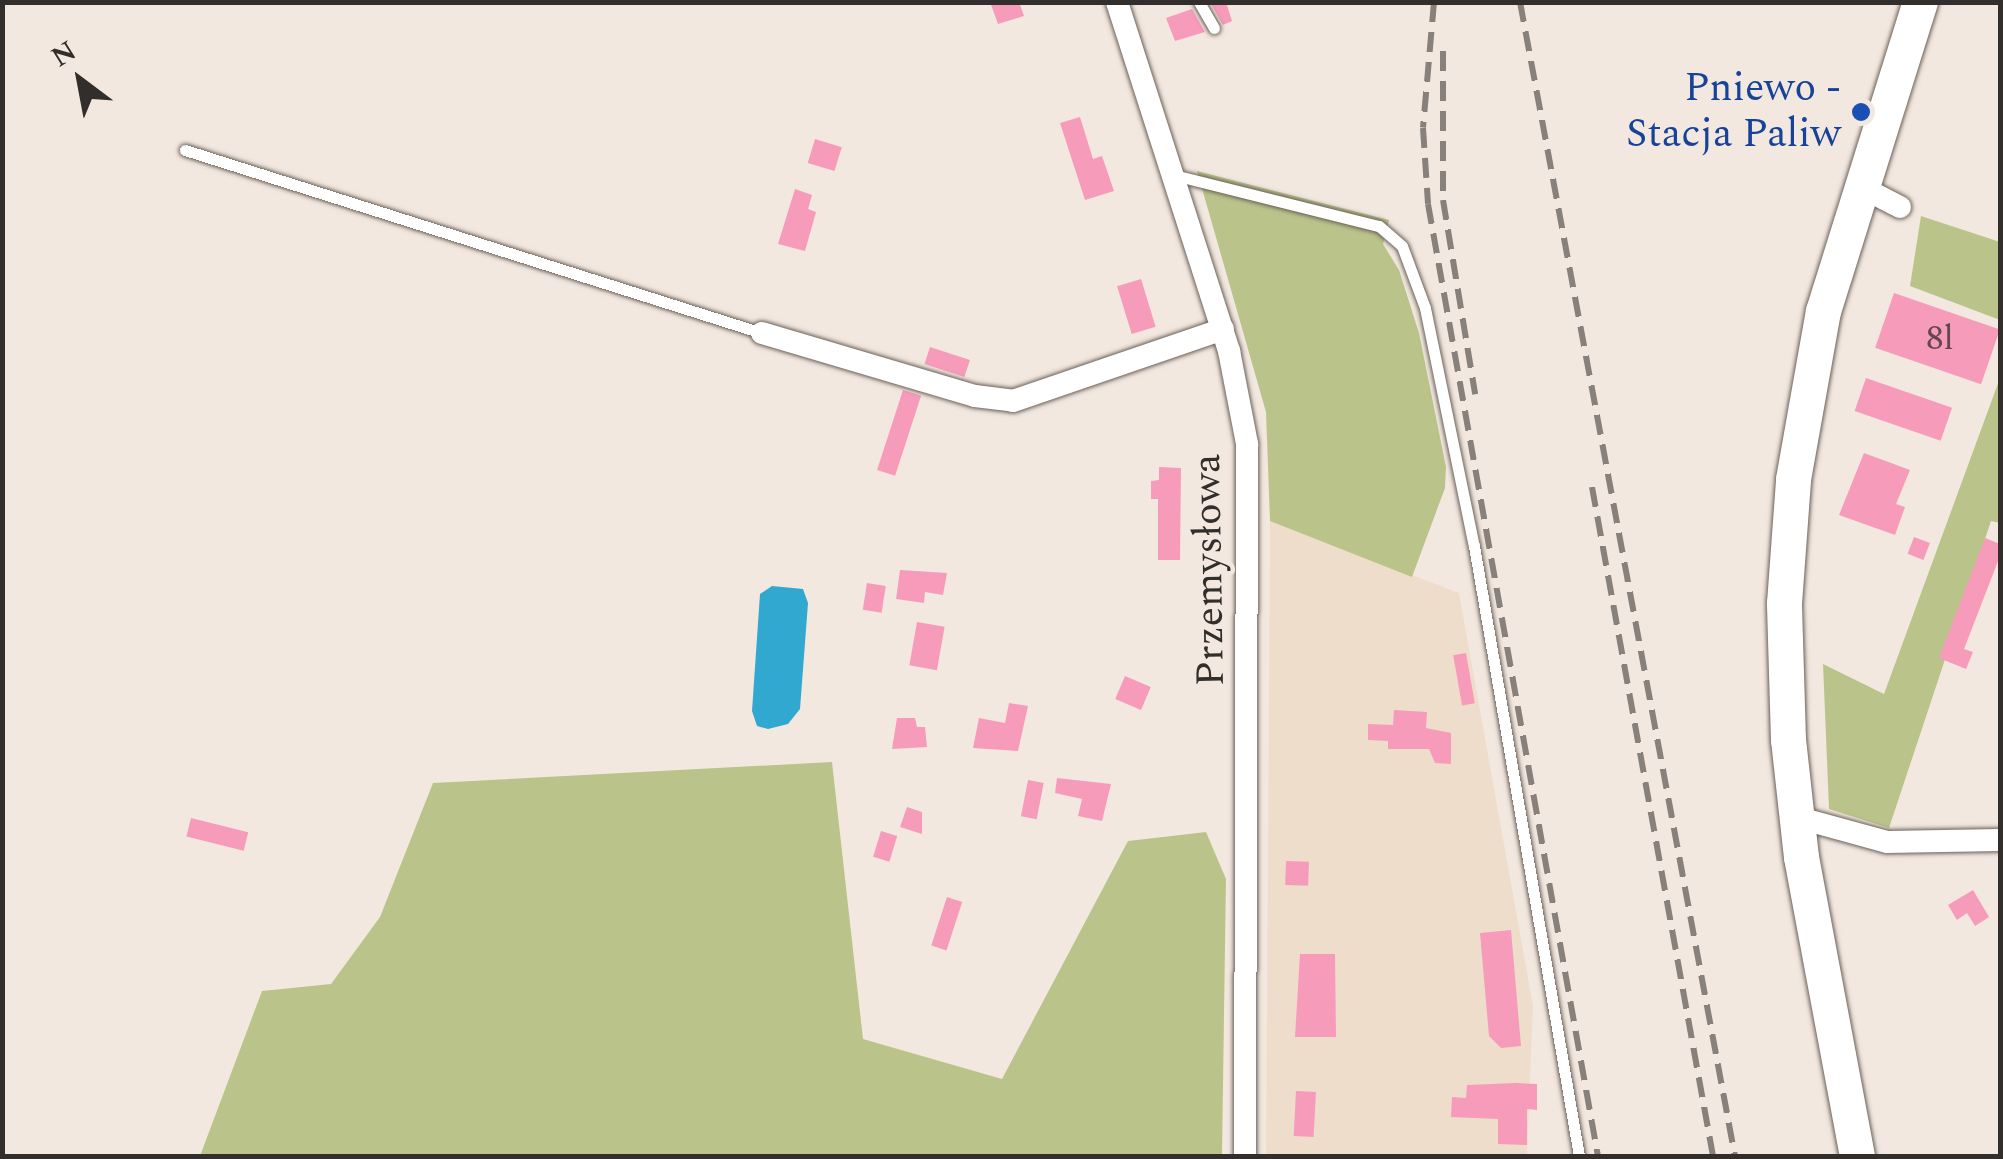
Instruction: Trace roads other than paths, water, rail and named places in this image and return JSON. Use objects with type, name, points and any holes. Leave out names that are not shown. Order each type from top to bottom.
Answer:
[{"type":"main road","points":[[1856,1156],[1796,817],[1784,660],[1793,479],[1819,328],[1859,186],[1920,2]]},
{"type":"street","name":"Przemysłowa","points":[[1117,2],[1223,329],[1240,398],[1250,484],[1245,1156]]},
{"type":"street","points":[[1859,186],[1900,207]]},
{"type":"street","points":[[762,333],[975,396],[1012,401],[1223,329]]},
{"type":"street","points":[[1796,817],[1888,842],[2000,840]]},
{"type":"lane","points":[[1199,2],[1214,28]]},
{"type":"lane","points":[[185,150],[762,333]]},
{"type":"lane","points":[[1173,175],[1379,226],[1402,246],[1425,308],[1474,546],[1579,1156]]},
{"type":"water","points":[[772,586],[803,589],[808,603],[800,709],[788,724],[768,729],[757,726],[752,711],[760,594]]},
{"type":"railway","points":[[1434,2],[1423,128],[1428,204],[1598,1156]]},
{"type":"railway","points":[[1520,2],[1735,1156]]},
{"type":"railway","points":[[1443,51],[1443,200],[1475,394]]},
{"type":"railway","points":[[1592,487],[1713,1156]]},
{"type":"place","name":"Pniewo - Stacja Paliw","points":[[1861,112]]}]
